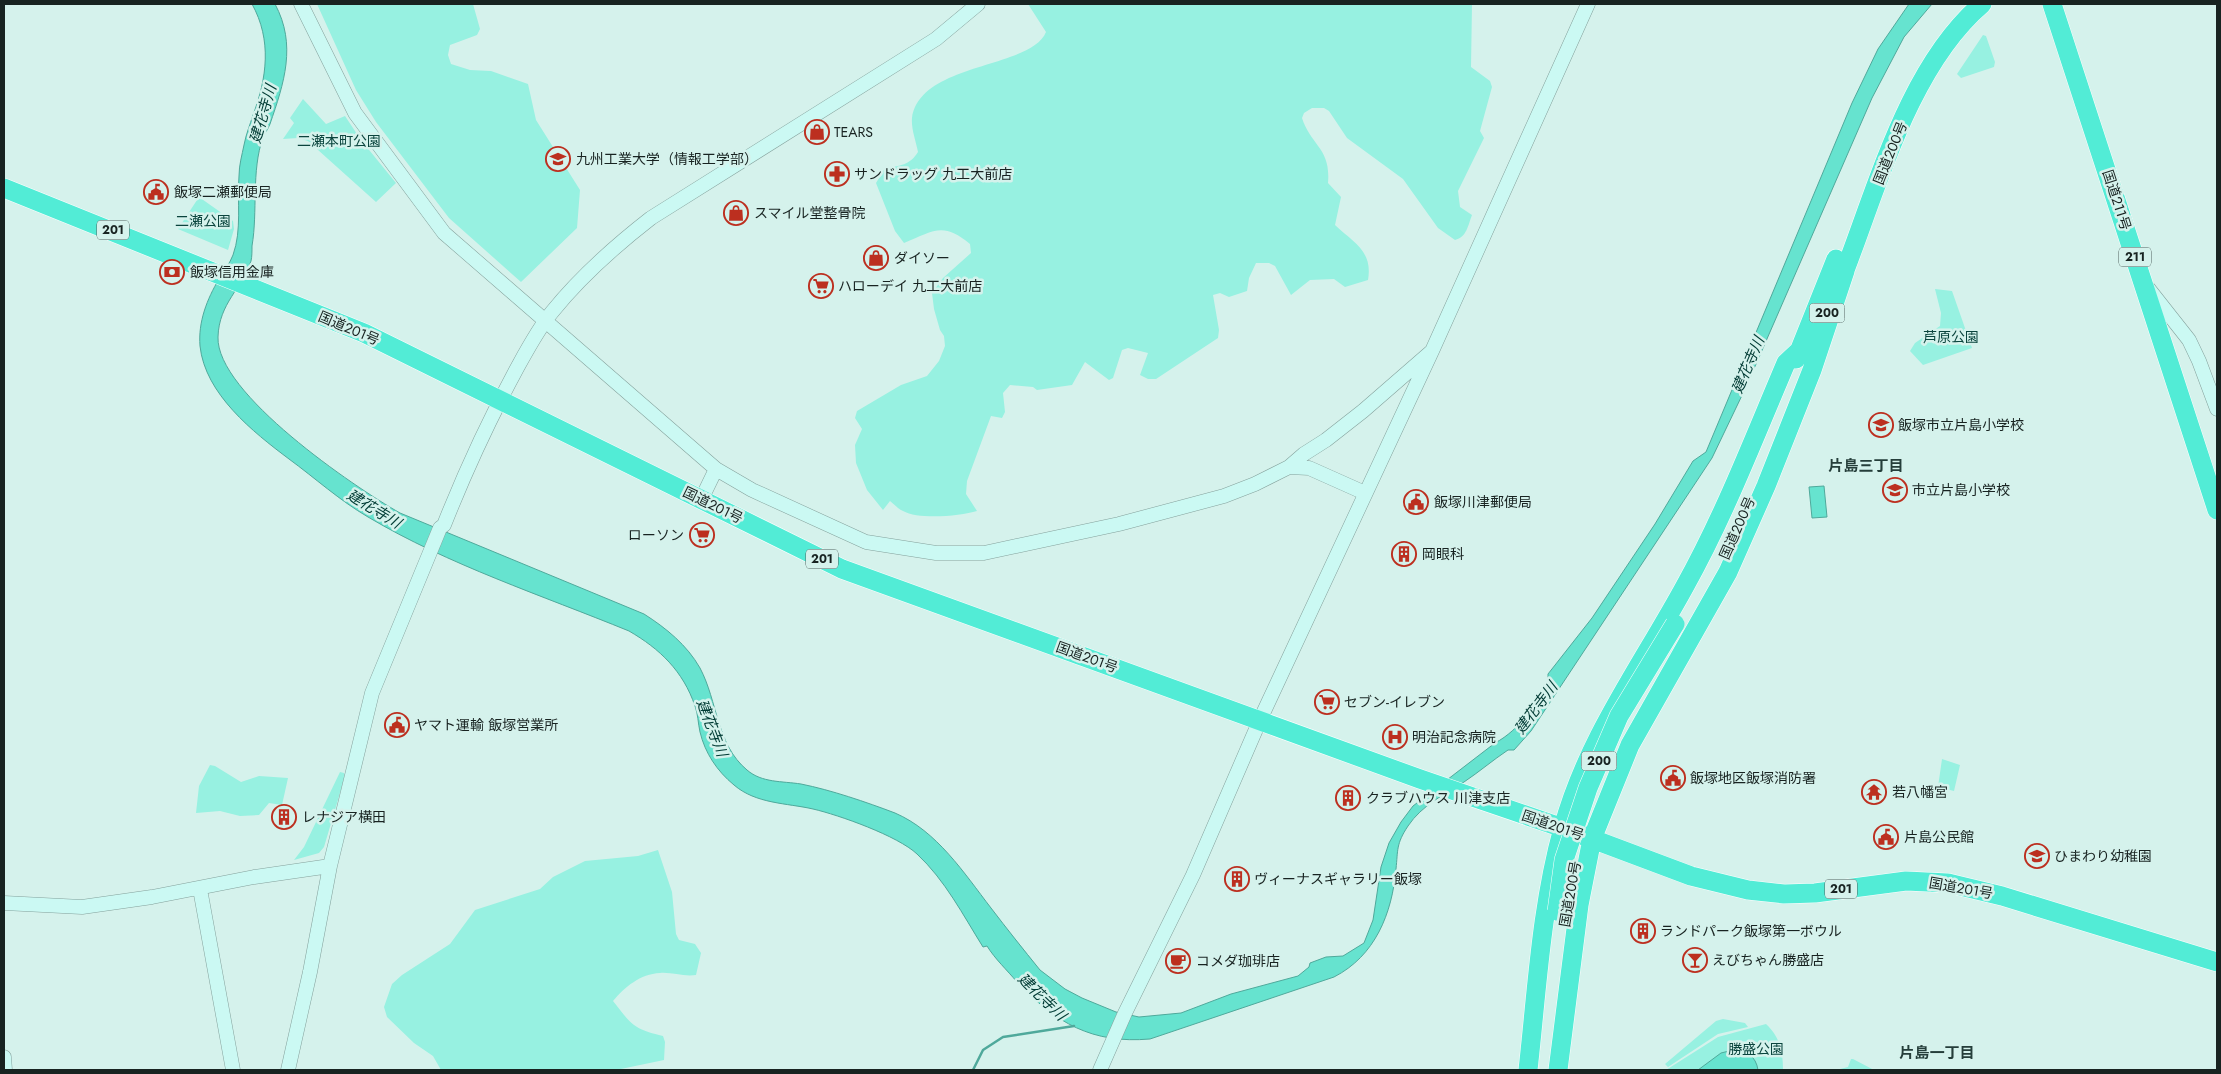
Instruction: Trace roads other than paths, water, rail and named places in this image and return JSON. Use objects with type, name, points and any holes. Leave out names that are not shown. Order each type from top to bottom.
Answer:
[{"type":"highway","name":"国道200号","points":[[1679,627],[1739,497],[1801,349],[1891,116],[1912,74],[1938,36],[1964,4]]},
{"type":"highway","name":"国道200号","points":[[1548,1070],[1563,934],[1564,860],[1588,788],[1619,716],[1717,572],[1745,511],[1845,271],[1903,120],[1925,75],[1950,39],[1982,4]]},
{"type":"highway","name":"国道211号","points":[[2052,4],[2217,510]]},
{"type":"highway","name":"国道201号","points":[[4,188],[364,333],[842,569],[1428,782],[1563,828],[1691,876],[1748,890],[1784,894],[1815,893],[1906,881],[1927,881],[1964,886],[2217,962]]},
{"type":"highway","points":[[1558,1070],[1579,905],[1592,839],[1630,745],[1728,572],[1766,486],[1812,370],[1845,271]]},
{"type":"highway","points":[[1528,1070],[1546,908],[1563,828],[1588,760],[1606,724],[1711,539],[1786,363],[1801,349]]},
{"type":"highway","name":"国道200号","points":[[1537,1070],[1562,912]]},
{"type":"street","points":[[302,4],[355,114],[444,233],[716,469],[752,490],[866,542],[908,550],[958,554],[992,552],[1119,524],[1224,496],[1289,468],[1304,454],[1363,411],[1432,351]]},
{"type":"street","points":[[288,1070],[310,972],[330,866],[372,693],[430,551],[440,528],[444,525],[499,400],[545,321],[590,269],[615,246],[652,218],[936,39],[978,4]]},
{"type":"street","points":[[1100,1070],[1125,1012],[1192,874],[1260,720],[1308,621],[1365,493],[1432,351],[1588,4]]},
{"type":"street","points":[[2143,282],[2189,340],[2217,409]]},
{"type":"street","points":[[1289,468],[1309,468],[1365,493]]},
{"type":"street","points":[[701,500],[716,469]]},
{"type":"street","points":[[4,903],[82,907],[200,888],[254,877],[330,866]]},
{"type":"street","points":[[200,888],[233,1070]]},
{"type":"street","points":[[4,1057],[5,1070]]},
{"type":"water","name":"建花寺川","points":[[252,4],[275,4],[282,19],[287,49],[284,79],[280,94],[259,150],[251,261],[222,315],[219,325],[218,337],[223,360],[239,384],[291,436],[322,461],[400,513],[644,614],[652,619],[668,631],[695,660],[706,681],[729,748],[747,770],[766,779],[801,784],[848,797],[895,813],[910,821],[949,854],[1040,970],[1065,989],[1082,998],[1116,1012],[1139,1017],[1181,1013],[1231,994],[1298,976],[1309,967],[1310,963],[1326,957],[1343,956],[1364,943],[1373,920],[1381,867],[1389,843],[1401,822],[1413,806],[1512,731],[1526,716],[1548,682],[1548,674],[1592,618],[1655,524],[1693,461],[1706,452],[1852,103],[1878,49],[1909,4],[1932,4],[1904,37],[1872,98],[1746,387],[1712,458],[1531,731],[1514,750],[1508,750],[1434,801],[1420,812],[1408,826],[1398,847],[1394,886],[1390,902],[1379,932],[1371,945],[1360,958],[1334,977],[1150,1039],[1129,1040],[1110,1038],[1076,1028],[1046,1009],[1017,982],[987,946],[983,947],[945,886],[927,864],[908,847],[883,833],[838,816],[813,809],[772,802],[752,796],[734,785],[722,774],[708,754],[702,740],[695,706],[684,682],[669,662],[651,645],[629,631],[463,565],[368,517],[337,496],[261,437],[246,424],[221,396],[204,364],[200,346],[200,328],[207,303],[233,255],[236,245],[240,164],[246,137],[262,87],[265,45],[263,31]]},
{"type":"water","points":[[1824,486],[1827,517],[1812,518],[1809,487]]},
{"type":"water","points":[[1733,1050],[1742,1051],[1750,1055],[1755,1061],[1758,1070],[1698,1070],[1721,1053]]},
{"type":"waterway","name":"建花寺川","points":[[973,1070],[983,1050],[1003,1037],[1074,1026]]},
{"type":"place","name":"TEARS","points":[[817,132]]},
{"type":"place","name":"九州工業大学（情報工学部）","points":[[558,159]]},
{"type":"place","name":"サンドラッグ 九工大前店","points":[[837,174]]},
{"type":"place","name":"飯塚二瀬郵便局","points":[[156,192]]},
{"type":"place","name":"スマイル堂整骨院","points":[[736,213]]},
{"type":"place","name":"ダイソー","points":[[876,258]]},
{"type":"place","name":"飯塚信用金庫","points":[[172,272]]},
{"type":"place","name":"ハローデイ 九工大前店","points":[[821,286]]},
{"type":"place","name":"飯塚市立片島小学校","points":[[1881,425]]},
{"type":"place","name":"市立片島小学校","points":[[1895,490]]},
{"type":"place","name":"飯塚川津郵便局","points":[[1416,502]]},
{"type":"place","name":"ローソン","points":[[702,535]]},
{"type":"place","name":"岡眼科","points":[[1404,554]]},
{"type":"place","name":"セブン-イレブン","points":[[1327,702]]},
{"type":"place","name":"ヤマト運輸 飯塚営業所","points":[[397,725]]},
{"type":"place","name":"明治記念病院","points":[[1395,737]]},
{"type":"place","name":"飯塚地区飯塚消防署","points":[[1673,778]]},
{"type":"place","name":"若八幡宮","points":[[1874,792]]},
{"type":"place","name":"クラブハウス 川津支店","points":[[1348,798]]},
{"type":"place","name":"レナジア横田","points":[[284,817]]},
{"type":"place","name":"片島公民館","points":[[1886,837]]},
{"type":"place","name":"ひまわり幼稚園","points":[[2037,856]]},
{"type":"place","name":"ヴィーナスギャラリー飯塚","points":[[1237,879]]},
{"type":"place","name":"ランドパーク飯塚第一ボウル","points":[[1643,931]]},
{"type":"place","name":"えびちゃん勝盛店","points":[[1695,960]]},
{"type":"place","name":"コメダ珈琲店","points":[[1178,961]]},
{"type":"district","name":"片島三丁目","points":[[1866,466]]},
{"type":"district","name":"片島一丁目","points":[[1937,1053]]},
{"type":"park label","name":"二瀬本町公園","points":[[339,141]]},
{"type":"park label","name":"二瀬公園","points":[[203,221]]},
{"type":"park label","name":"芦原公園","points":[[1951,337]]},
{"type":"park label","name":"勝盛公園","points":[[1756,1049]]}]
